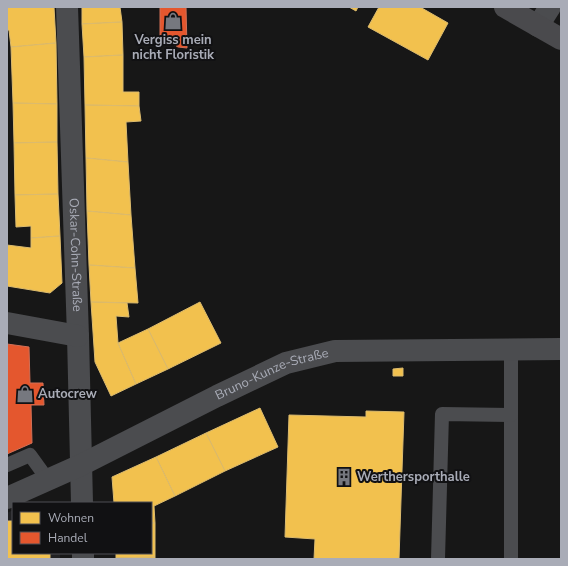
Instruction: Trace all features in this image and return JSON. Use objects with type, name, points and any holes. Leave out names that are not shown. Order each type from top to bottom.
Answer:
[{"type":"main road","points":[[505,7],[561,39]]},
{"type":"street","name":"Oskar-Cohn-Straße","points":[[67,7],[82,502]]},
{"type":"street","points":[[538,26],[550,7]]},
{"type":"street","points":[[7,323],[78,336]]},
{"type":"street","name":"Bruno-Kunze-Straße","points":[[7,498],[81,465],[286,363],[335,351],[561,349]]},
{"type":"lane","points":[[511,350],[511,559]]},
{"type":"lane","points":[[438,559],[442,414],[510,415]]},
{"type":"lane","points":[[7,465],[30,455],[44,482]]},
{"type":"shaded area","points":[[12,510],[12,554],[60,554],[60,559],[7,559],[7,513]]},
{"type":"building: Wohnen","points":[[7,7],[54,7],[56,43],[11,47],[9,30],[7,30]]},
{"type":"building: Wohnen","points":[[82,7],[120,7],[122,22],[82,24]]},
{"type":"building: Wohnen","points":[[349,7],[358,7],[356,11]]},
{"type":"building: Wohnen","points":[[379,7],[420,7],[448,23],[428,60],[368,27]]},
{"type":"building: Wohnen","points":[[122,22],[123,55],[84,57],[82,24]]},
{"type":"building: Wohnen","points":[[56,43],[57,104],[13,103],[11,47]]},
{"type":"building: Wohnen","points":[[123,55],[123,92],[139,92],[139,106],[85,105],[84,57]]},
{"type":"building: Wohnen","points":[[13,103],[57,104],[57,142],[14,143]]},
{"type":"building: Wohnen","points":[[85,105],[139,106],[141,121],[126,122],[128,162],[86,158]]},
{"type":"building: Wohnen","points":[[57,142],[58,194],[15,195],[14,143]]},
{"type":"building: Wohnen","points":[[86,158],[128,162],[131,215],[87,211]]},
{"type":"building: Wohnen","points":[[58,194],[60,236],[31,238],[31,226],[16,227],[15,195]]},
{"type":"building: Wohnen","points":[[87,211],[131,215],[135,268],[89,265]]},
{"type":"building: Wohnen","points":[[60,236],[62,283],[50,293],[7,286],[7,245],[31,248],[31,238]]},
{"type":"building: Wohnen","points":[[89,265],[135,268],[138,303],[91,302]]},
{"type":"building: Wohnen","points":[[91,302],[127,303],[129,317],[116,316],[118,343],[136,384],[111,396],[95,362]]},
{"type":"building: Wohnen","points":[[200,302],[221,343],[168,369],[148,329]]},
{"type":"building: Wohnen","points":[[148,329],[168,369],[136,384],[118,343]]},
{"type":"building: Wohnen","points":[[403,368],[403,376],[393,376],[393,369]]},
{"type":"building: Wohnen","points":[[260,408],[278,447],[225,471],[206,433]]},
{"type":"building: Wohnen","name":"Werthersporthalle","points":[[366,411],[404,412],[399,559],[314,559],[315,539],[285,537],[289,415],[366,417]]},
{"type":"building: Wohnen","points":[[206,433],[225,471],[175,496],[156,457]]},
{"type":"building: Wohnen","points":[[156,457],[175,496],[154,506],[155,523],[152,523],[152,502],[114,502],[112,477]]},
{"type":"building: Wohnen","points":[[7,521],[12,521],[12,554],[50,554],[50,559],[7,559]]},
{"type":"building: Wohnen","points":[[152,523],[155,523],[155,557],[116,558],[116,554],[152,554]]},
{"type":"building: Wohnen","points":[[155,557],[155,559],[116,559],[116,558]]},
{"type":"building: Handel","name":"Vergiss mein nicht Floristik","points":[[160,7],[186,7],[187,48],[178,47],[160,36]]},
{"type":"building: Handel","name":"Autocrew","points":[[7,344],[29,347],[30,383],[43,383],[44,405],[31,405],[32,443],[7,454]]},
{"type":"place","name":"Vergiss mein nicht Floristik","points":[[173,21]]},
{"type":"place","name":"Autocrew","points":[[25,394]]},
{"type":"place","name":"Werthersporthalle","points":[[344,477]]}]
